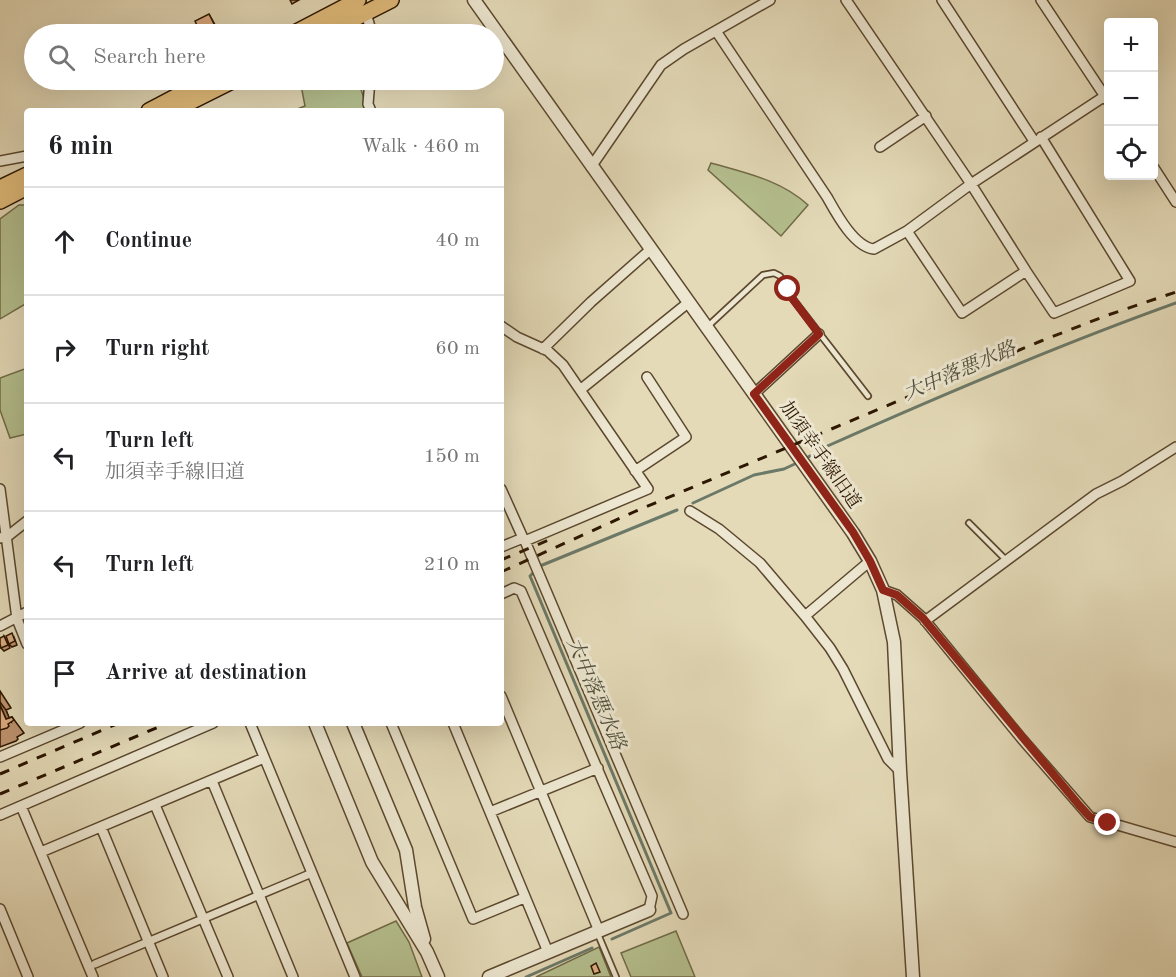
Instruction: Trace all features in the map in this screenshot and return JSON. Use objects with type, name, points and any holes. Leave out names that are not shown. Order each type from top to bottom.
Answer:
[{"type":"main road","points":[[319,24],[362,7],[391,0]]},
{"type":"main road","points":[[338,24],[362,7]]},
{"type":"main road","points":[[154,108],[189,90]]},
{"type":"main road","points":[[178,108],[214,90]]},
{"type":"main road","points":[[0,188],[24,176]]},
{"type":"main road","points":[[0,201],[24,189]]},
{"type":"street","name":"加須幸手線旧道","points":[[474,0],[491,24]]},
{"type":"street","points":[[591,168],[661,65],[684,49],[770,0]]},
{"type":"street","points":[[846,0],[926,116],[1054,313],[1130,281],[942,0]]},
{"type":"street","points":[[1041,0],[1104,94]]},
{"type":"street","points":[[362,7],[368,24]]},
{"type":"street","points":[[716,31],[827,197],[843,226],[868,249],[874,249],[907,231],[970,184],[1037,139],[1104,100]]},
{"type":"street","name":"加須幸手線旧道","points":[[504,43],[798,455],[870,561],[883,590],[894,642],[913,977]]},
{"type":"street","points":[[369,90],[370,108]]},
{"type":"street","points":[[880,147],[926,116]]},
{"type":"street","points":[[0,160],[24,156]]},
{"type":"street","points":[[1158,174],[1176,202]]},
{"type":"street","points":[[907,231],[962,313],[1026,271]]},
{"type":"street","points":[[543,349],[591,302],[651,249]]},
{"type":"street","points":[[580,390],[688,302]]},
{"type":"street","points":[[504,328],[543,349],[564,365],[648,489],[504,546]]},
{"type":"street","points":[[754,394],[819,334]]},
{"type":"street","points":[[635,471],[686,437],[647,377]]},
{"type":"street","points":[[925,621],[1096,494],[1122,481],[1176,447]]},
{"type":"street","points":[[0,489],[4,537],[17,619],[24,636]]},
{"type":"street","points":[[504,496],[683,914]]},
{"type":"street","points":[[690,511],[719,529],[760,564],[805,616],[843,669],[888,759],[900,771]]},
{"type":"street","points":[[4,537],[24,523]]},
{"type":"street","points":[[805,616],[870,561]]},
{"type":"street","points":[[489,977],[649,910],[652,896],[521,591],[514,588],[504,593]]},
{"type":"street","points":[[883,590],[897,595],[925,621],[1090,817],[1176,842]]},
{"type":"street","points":[[0,626],[24,614]]},
{"type":"street","points":[[504,703],[598,932]]},
{"type":"street","points":[[0,815],[206,726]]},
{"type":"street","points":[[251,726],[356,977]]},
{"type":"street","points":[[316,726],[372,862],[427,952],[438,977]]},
{"type":"street","points":[[354,726],[406,850],[415,907],[427,952]]},
{"type":"street","points":[[393,726],[473,919],[524,898]]},
{"type":"street","points":[[454,726],[548,952]]},
{"type":"street","points":[[0,757],[60,727]]},
{"type":"street","points":[[41,852],[264,758]]},
{"type":"street","points":[[490,812],[598,768]]},
{"type":"street","points":[[212,781],[293,977]]},
{"type":"street","points":[[155,804],[228,977]]},
{"type":"street","points":[[21,806],[93,977]]},
{"type":"street","points":[[101,827],[163,977]]},
{"type":"street","points":[[95,964],[312,873]]},
{"type":"street","points":[[0,909],[28,977]]},
{"type":"lane","points":[[707,327],[763,275],[774,273],[780,276],[792,298],[868,396]]},
{"type":"lane","points":[[969,523],[1006,560]]},
{"type":"lane","points":[[598,932],[616,977]]},
{"type":"green space","points":[[302,90],[361,90],[367,108],[300,108],[305,106]]},
{"type":"green space","points":[[711,163],[775,183],[798,196],[808,205],[781,236],[708,170]]},
{"type":"green space","points":[[19,205],[24,205],[24,305],[0,319],[0,219]]},
{"type":"green space","points":[[24,369],[24,435],[10,438],[0,410],[0,378]]},
{"type":"green space","points":[[396,921],[409,942],[422,977],[362,977],[347,943]]},
{"type":"green space","points":[[676,931],[695,977],[631,977],[621,953]]},
{"type":"green space","points":[[599,947],[611,977],[536,977]]},
{"type":"building","points":[[209,14],[214,24],[196,24],[195,21]]},
{"type":"building","points":[[12,633],[15,641],[9,644],[6,636]]},
{"type":"building","points":[[4,636],[8,645],[1,648],[0,638]]},
{"type":"building","points":[[0,705],[6,719],[12,717],[14,720],[8,724],[7,728],[0,730]]},
{"type":"building","points":[[596,963],[600,972],[594,974],[591,966]]},
{"type":"waterway","name":"大中落悪水路","points":[[805,459],[823,448],[954,391],[1087,336],[1176,303]]},
{"type":"waterway","name":"大中落悪水路","points":[[693,503],[754,475],[784,469],[799,462]]},
{"type":"waterway","name":"大中落悪水路","points":[[612,939],[671,913],[530,576],[540,566],[677,510]]},
{"type":"waterway","name":"大中落悪水路","points":[[526,977],[592,948]]},
{"type":"railway","points":[[504,571],[636,511],[1041,341],[1176,292]]},
{"type":"railway","points":[[504,559],[556,537]]},
{"type":"railway","points":[[0,774],[112,726]]},
{"type":"railway","points":[[0,794],[161,726]]},
{"type":"route","points":[[788,289],[792,298],[819,334],[754,394],[853,532],[883,590],[897,595],[923,618],[1079,805],[1090,817],[1108,823]]}]
